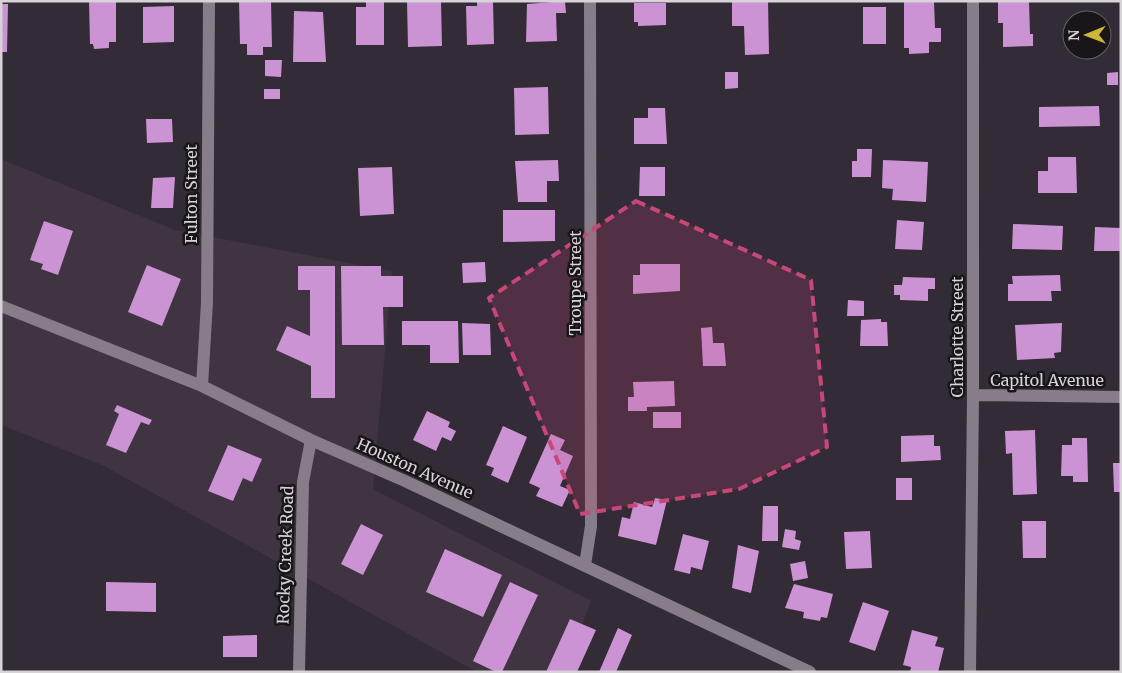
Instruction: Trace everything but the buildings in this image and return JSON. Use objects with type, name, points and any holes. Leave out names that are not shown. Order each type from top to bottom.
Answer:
[{"type":"street","name":"Fulton Street","points":[[202,386],[207,302],[208,1]]},
{"type":"street","name":"Troupe Street","points":[[585,565],[591,526],[590,1]]},
{"type":"street","name":"Charlotte Street","points":[[970,672],[973,395],[973,1]]},
{"type":"street","name":"Houston Avenue","points":[[1,306],[202,386],[311,440],[405,481],[810,672]]},
{"type":"street","name":"Capitol Avenue","points":[[973,395],[1121,397]]},
{"type":"street","name":"Rocky Creek Road","points":[[299,672],[303,482],[311,440]]},
{"type":"highlighted area","points":[[636,201],[811,280],[827,447],[739,489],[580,514],[489,298]]},
{"type":"shaded area","points":[[1,159],[175,230],[392,271],[373,489],[591,601],[564,672],[477,672],[102,465],[1,425]]}]
